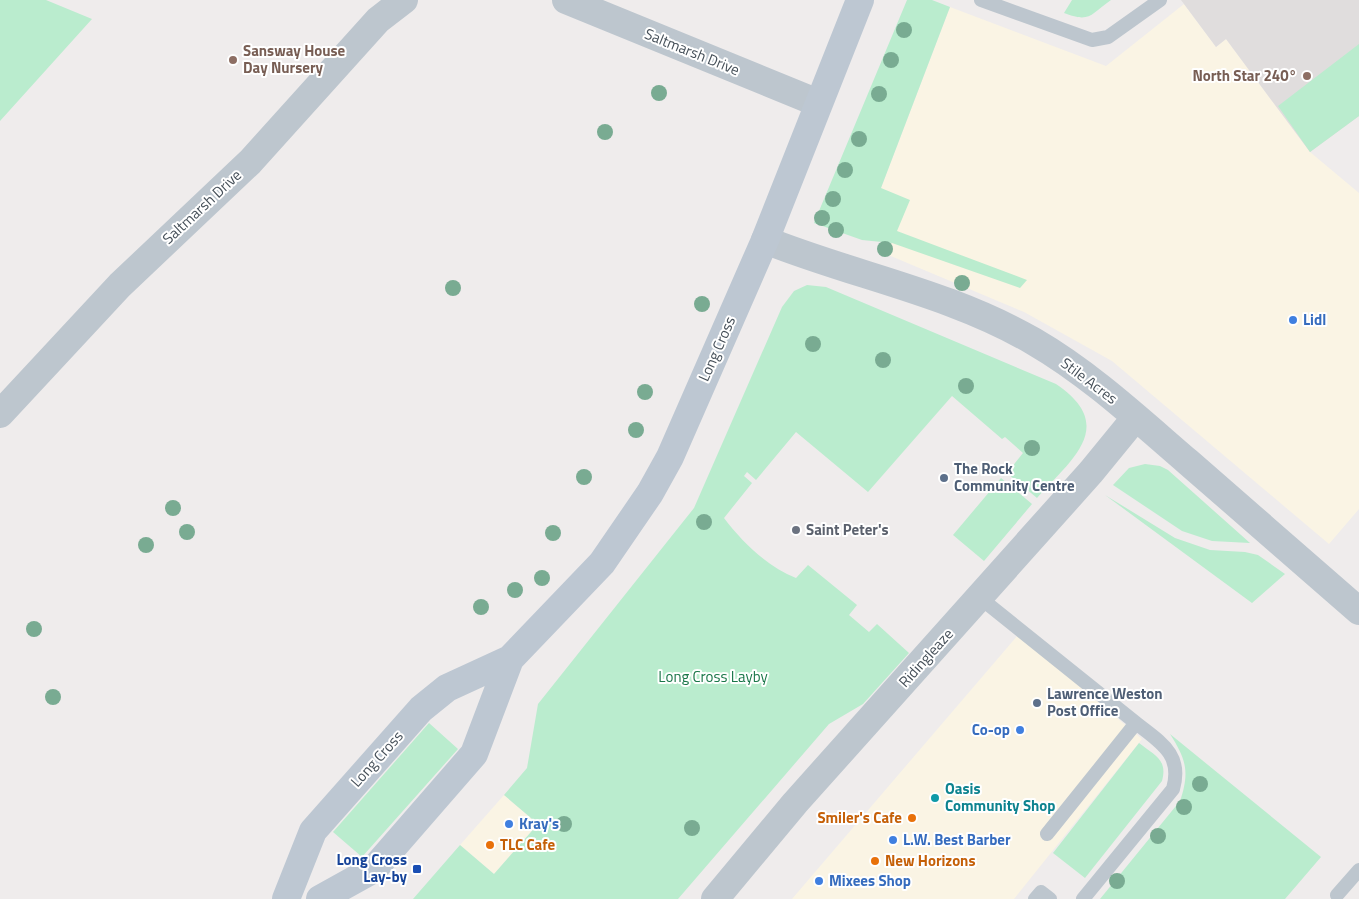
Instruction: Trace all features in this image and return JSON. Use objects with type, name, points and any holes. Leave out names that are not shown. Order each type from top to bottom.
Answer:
[{"type":"street","name":"Saltmarsh Drive","points":[[0,414],[120,285],[250,162],[378,20],[404,0]]},
{"type":"street","name":"Saltmarsh Drive","points":[[566,0],[818,103]]},
{"type":"street","name":"Long Cross","points":[[286,899],[300,868],[313,831],[421,710],[448,688],[510,659],[602,564],[650,493],[670,457],[765,240],[860,0]]},
{"type":"street","name":"Stile Acres","points":[[765,240],[795,252],[937,297],[1033,341],[1073,368],[1136,417],[1359,611]]},
{"type":"street","name":"Ridingleaze","points":[[714,899],[795,803],[979,597],[1136,417]]},
{"type":"street","name":"Long Cross","points":[[320,899],[374,869],[474,754],[510,659]]},
{"type":"lane","points":[[981,0],[1092,40],[1108,36],[1160,0]]},
{"type":"lane","points":[[979,597],[1164,745],[1172,757],[1176,772],[1173,789],[1084,899]]},
{"type":"lane","points":[[1047,834],[1136,723]]},
{"type":"lane","points":[[1337,895],[1359,870]]},
{"type":"lane","points":[[1035,899],[1041,892],[1050,899]]},
{"type":"shaded area","name":"North Star 240°","points":[[1181,0],[1359,0],[1359,116],[1310,152],[1226,39],[1216,47]]},
{"type":"shaded area","points":[[1184,4],[1216,47],[1226,39],[1310,152],[1359,193],[1359,509],[1329,544],[1112,361],[1024,312],[886,254],[897,231],[881,188],[950,7],[1106,66]]},
{"type":"shaded area","points":[[1018,635],[1142,739],[1014,899],[792,899]]},
{"type":"shaded area","points":[[504,795],[538,824],[494,874],[460,845]]},
{"type":"green space","points":[[0,0],[46,0],[92,19],[0,121]]},
{"type":"green space","points":[[907,0],[932,0],[950,7],[881,188],[910,200],[897,231],[1027,280],[1020,288],[892,243],[862,240],[814,223]]},
{"type":"green space","points":[[1072,0],[1111,0],[1089,16],[1079,17],[1064,13]]},
{"type":"green space","points":[[1359,44],[1359,116],[1310,152],[1278,106]]},
{"type":"green space","name":"Long Cross Layby","points":[[807,285],[826,287],[1056,384],[1074,399],[1084,414],[1086,428],[1083,442],[1075,456],[1037,498],[1007,473],[1023,453],[1005,437],[1002,439],[952,396],[868,492],[796,432],[756,480],[747,472],[744,476],[752,483],[724,518],[756,553],[785,573],[796,578],[808,565],[857,605],[849,615],[869,632],[877,624],[909,653],[863,704],[829,724],[678,899],[413,899],[460,845],[494,874],[538,824],[504,795],[527,768],[538,704],[694,508],[782,307],[794,291]]},
{"type":"green space","points":[[1145,464],[1160,466],[1168,470],[1250,543],[1212,541],[1182,531],[1113,485],[1129,468]]},
{"type":"green space","points":[[1001,478],[1032,504],[984,561],[953,535]]},
{"type":"green space","points":[[1105,495],[1175,538],[1210,550],[1245,552],[1258,555],[1285,574],[1252,603]]},
{"type":"green space","points":[[429,723],[458,749],[362,857],[333,832]]},
{"type":"green space","points":[[1170,734],[1321,857],[1285,899],[1100,899],[1180,801],[1185,782],[1185,766],[1180,751]]},
{"type":"green space","points":[[1139,743],[1161,762],[1163,767],[1162,781],[1085,878],[1053,853]]},
{"type":"place","name":"Sansway House Day Nursery","points":[[233,60]]},
{"type":"place","name":"North Star 240°","points":[[1307,76]]},
{"type":"place","name":"Lidl","points":[[1293,320]]},
{"type":"place","name":"The Rock Community Centre","points":[[944,478]]},
{"type":"place","name":"Saint Peter's","points":[[796,530]]},
{"type":"place","name":"Lawrence Weston Post Office","points":[[1037,703]]},
{"type":"place","name":"Co-op","points":[[1020,730]]},
{"type":"place","name":"Oasis Community Shop","points":[[935,798]]},
{"type":"place","name":"Smiler's Cafe","points":[[912,818]]},
{"type":"place","name":"Kray's","points":[[509,824]]},
{"type":"place","name":"L.W. Best Barber","points":[[893,840]]},
{"type":"place","name":"TLC Cafe","points":[[490,845]]},
{"type":"place","name":"New Horizons","points":[[875,861]]},
{"type":"place","name":"Long Cross Lay-by","points":[[417,869]]},
{"type":"place","name":"Mixees Shop","points":[[819,881]]}]
